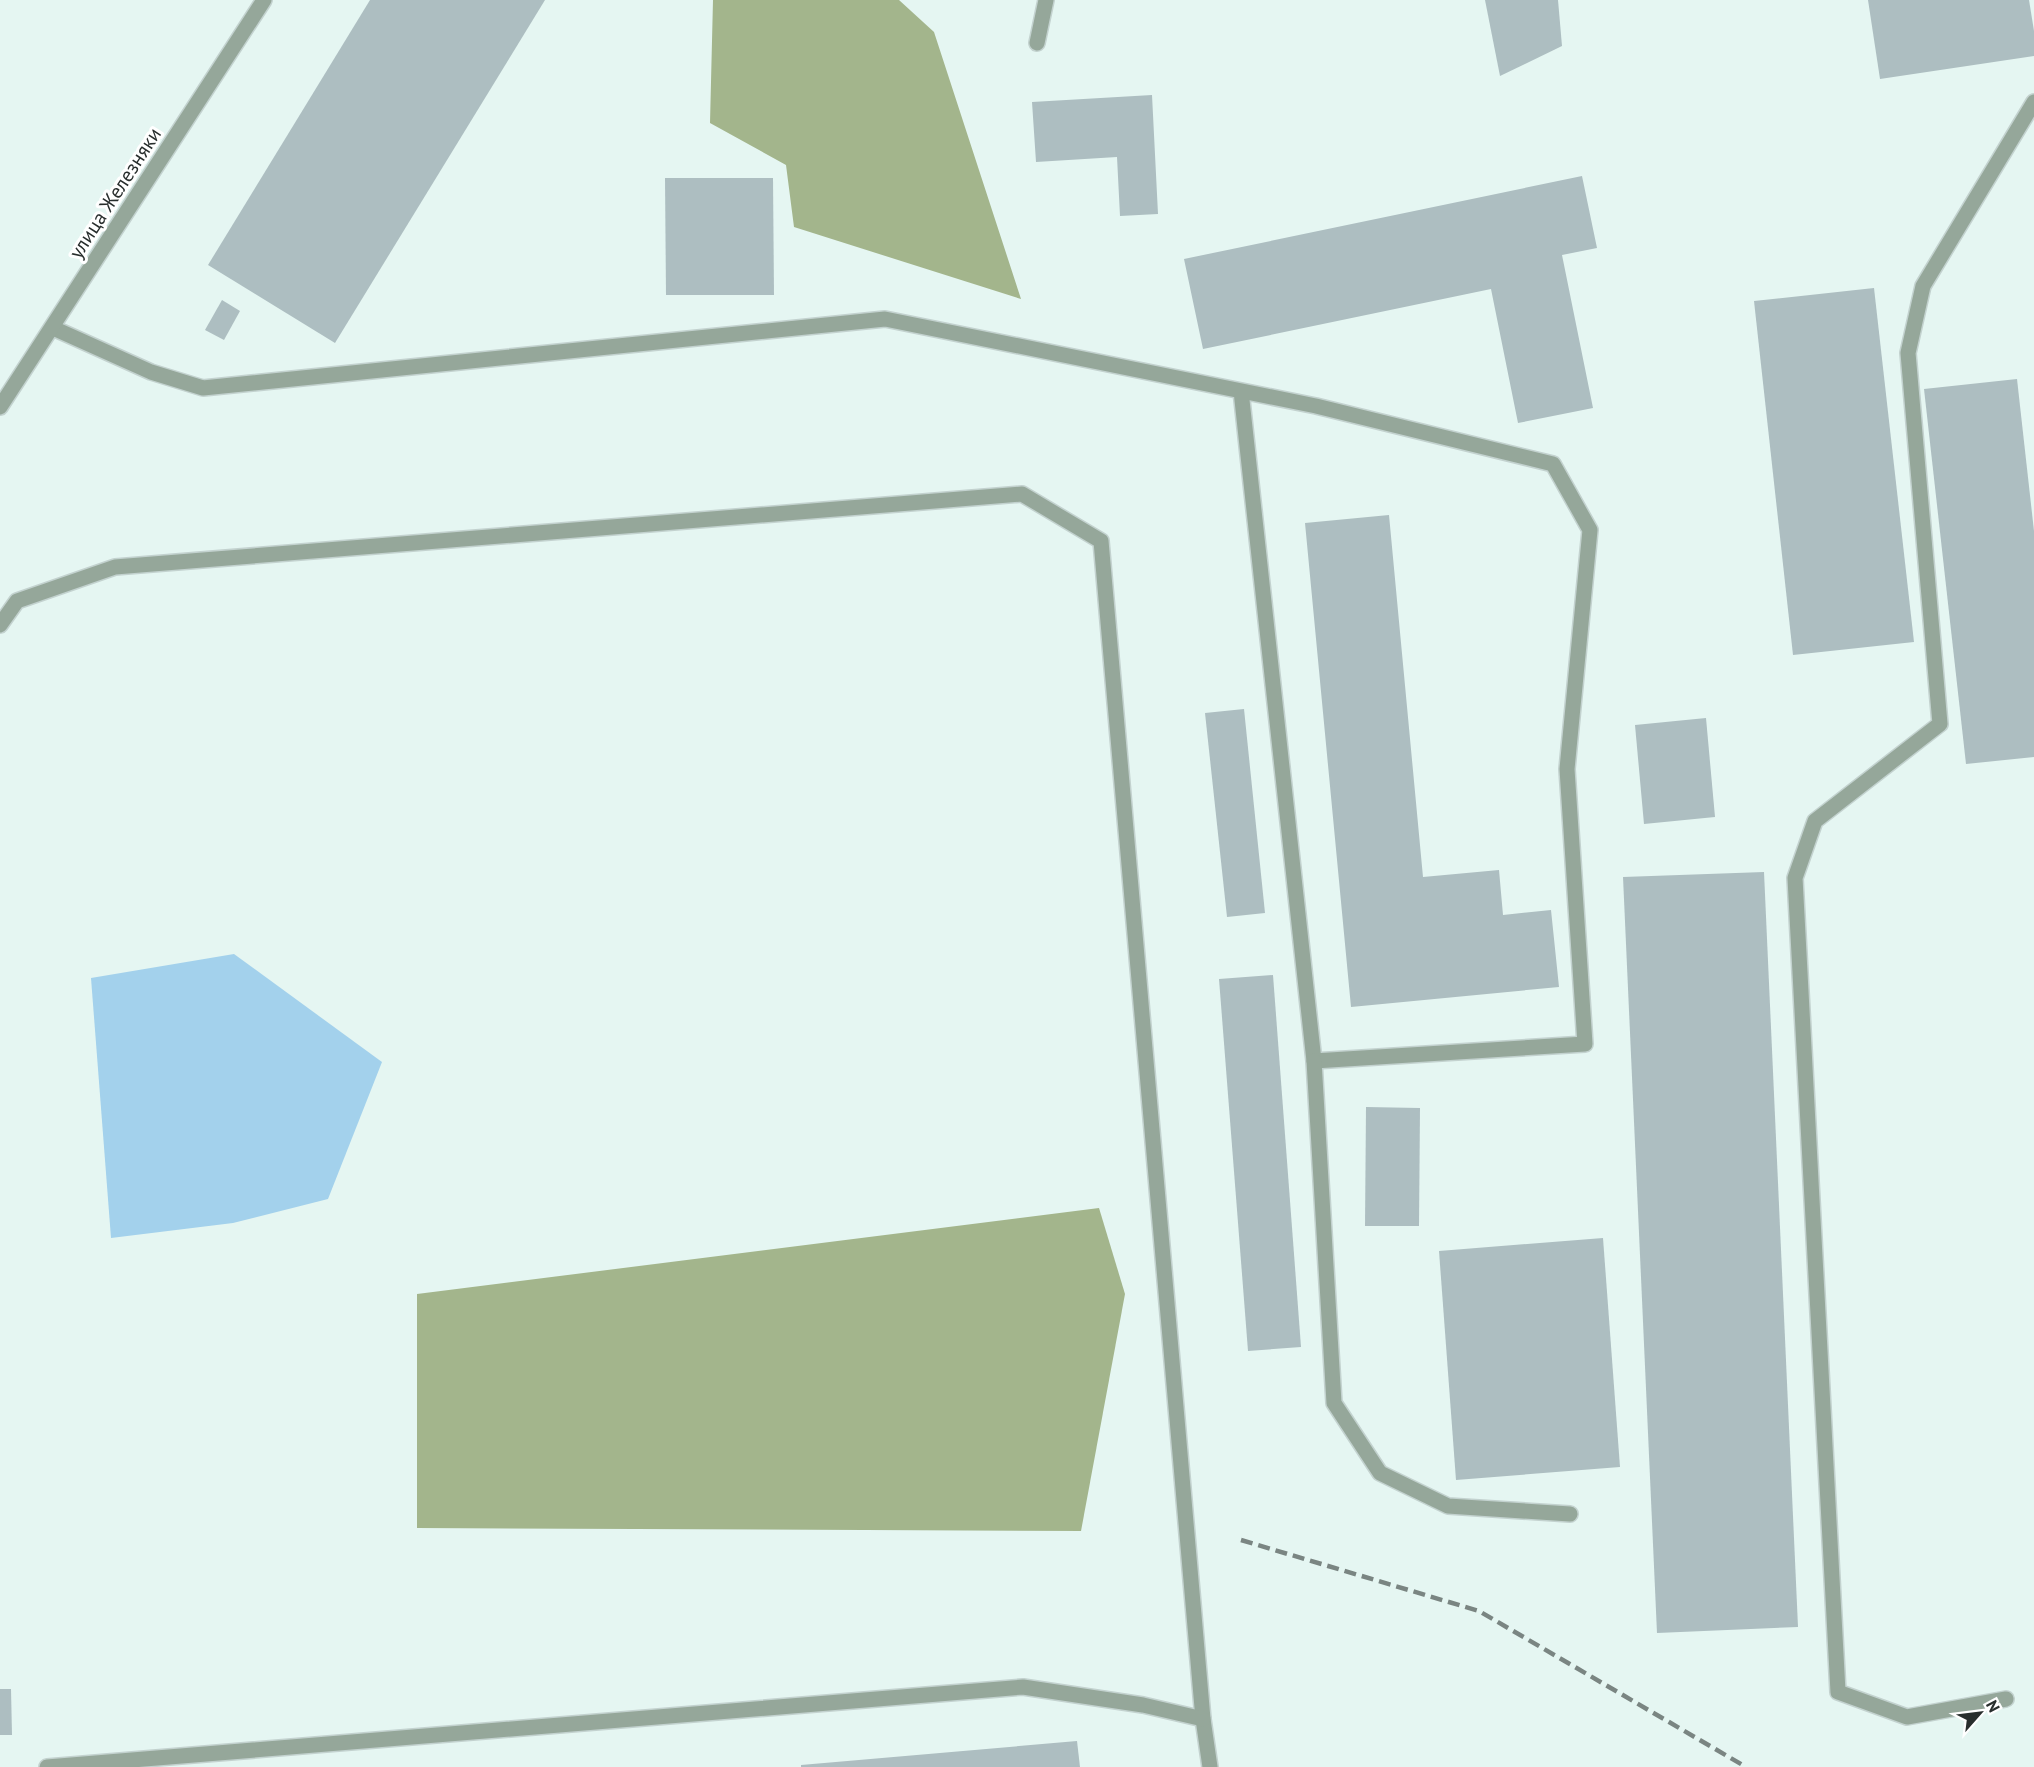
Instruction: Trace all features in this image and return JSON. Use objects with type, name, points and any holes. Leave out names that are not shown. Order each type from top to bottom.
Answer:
[{"type":"street","name":"улица Железняки","points":[[0,407],[264,0]]},
{"type":"street","points":[[1036,43],[1046,0]]},
{"type":"street","points":[[2006,1699],[1907,1717],[1838,1692],[1795,878],[1815,821],[1940,723],[1908,353],[1923,286],[2034,102]]},
{"type":"street","points":[[53,328],[151,372],[203,388],[885,319],[1316,406],[1553,464],[1590,530],[1567,769],[1585,1044],[1314,1061]]},
{"type":"street","points":[[1241,391],[1314,1061],[1334,1403],[1380,1473],[1448,1506],[1570,1514]]},
{"type":"street","points":[[0,625],[16,601],[116,567],[1022,494],[1101,542],[1203,1719],[1210,1767]]},
{"type":"street","points":[[47,1767],[1023,1687],[1143,1705],[1203,1719]]},
{"type":"green space","points":[[713,0],[899,0],[934,32],[1021,299],[794,227],[786,165],[710,123]]},
{"type":"green space","points":[[1099,1208],[1125,1294],[1081,1531],[417,1528],[417,1294]]},
{"type":"water","points":[[234,954],[382,1062],[328,1199],[233,1223],[111,1238],[91,978]]},
{"type":"building","points":[[370,0],[545,0],[335,343],[208,265]]},
{"type":"building","points":[[1485,0],[1558,0],[1562,46],[1500,76]]},
{"type":"building","points":[[1868,0],[2029,0],[2034,31],[2034,56],[1880,79]]},
{"type":"building","points":[[1152,95],[1158,214],[1120,216],[1117,157],[1036,162],[1032,102]]},
{"type":"building","points":[[1582,176],[1597,248],[1562,255],[1593,408],[1518,423],[1491,289],[1203,349],[1184,259]]},
{"type":"building","points":[[665,178],[773,178],[774,295],[666,295]]},
{"type":"building","points":[[1874,288],[1914,642],[1793,655],[1754,301]]},
{"type":"building","points":[[222,300],[240,311],[224,340],[205,330]]},
{"type":"building","points":[[2017,379],[2034,531],[2034,757],[1966,764],[1924,389]]},
{"type":"building","points":[[1389,515],[1423,877],[1499,870],[1503,915],[1551,910],[1559,987],[1351,1007],[1305,523]]},
{"type":"building","points":[[1244,709],[1265,913],[1227,917],[1205,713]]},
{"type":"building","points":[[1706,718],[1715,817],[1644,824],[1635,725]]},
{"type":"building","points":[[1764,872],[1798,1627],[1657,1633],[1623,877]]},
{"type":"building","points":[[1273,975],[1301,1347],[1248,1351],[1219,979]]},
{"type":"building","points":[[1366,1107],[1420,1108],[1419,1226],[1365,1226]]},
{"type":"building","points":[[1603,1238],[1620,1467],[1456,1480],[1439,1251]]},
{"type":"building","points":[[0,1689],[11,1689],[12,1735],[0,1735]]},
{"type":"building","points":[[1077,1741],[1080,1767],[801,1767],[801,1765]]},
{"type":"railway","points":[[1241,1540],[1479,1611],[1746,1767]]}]
